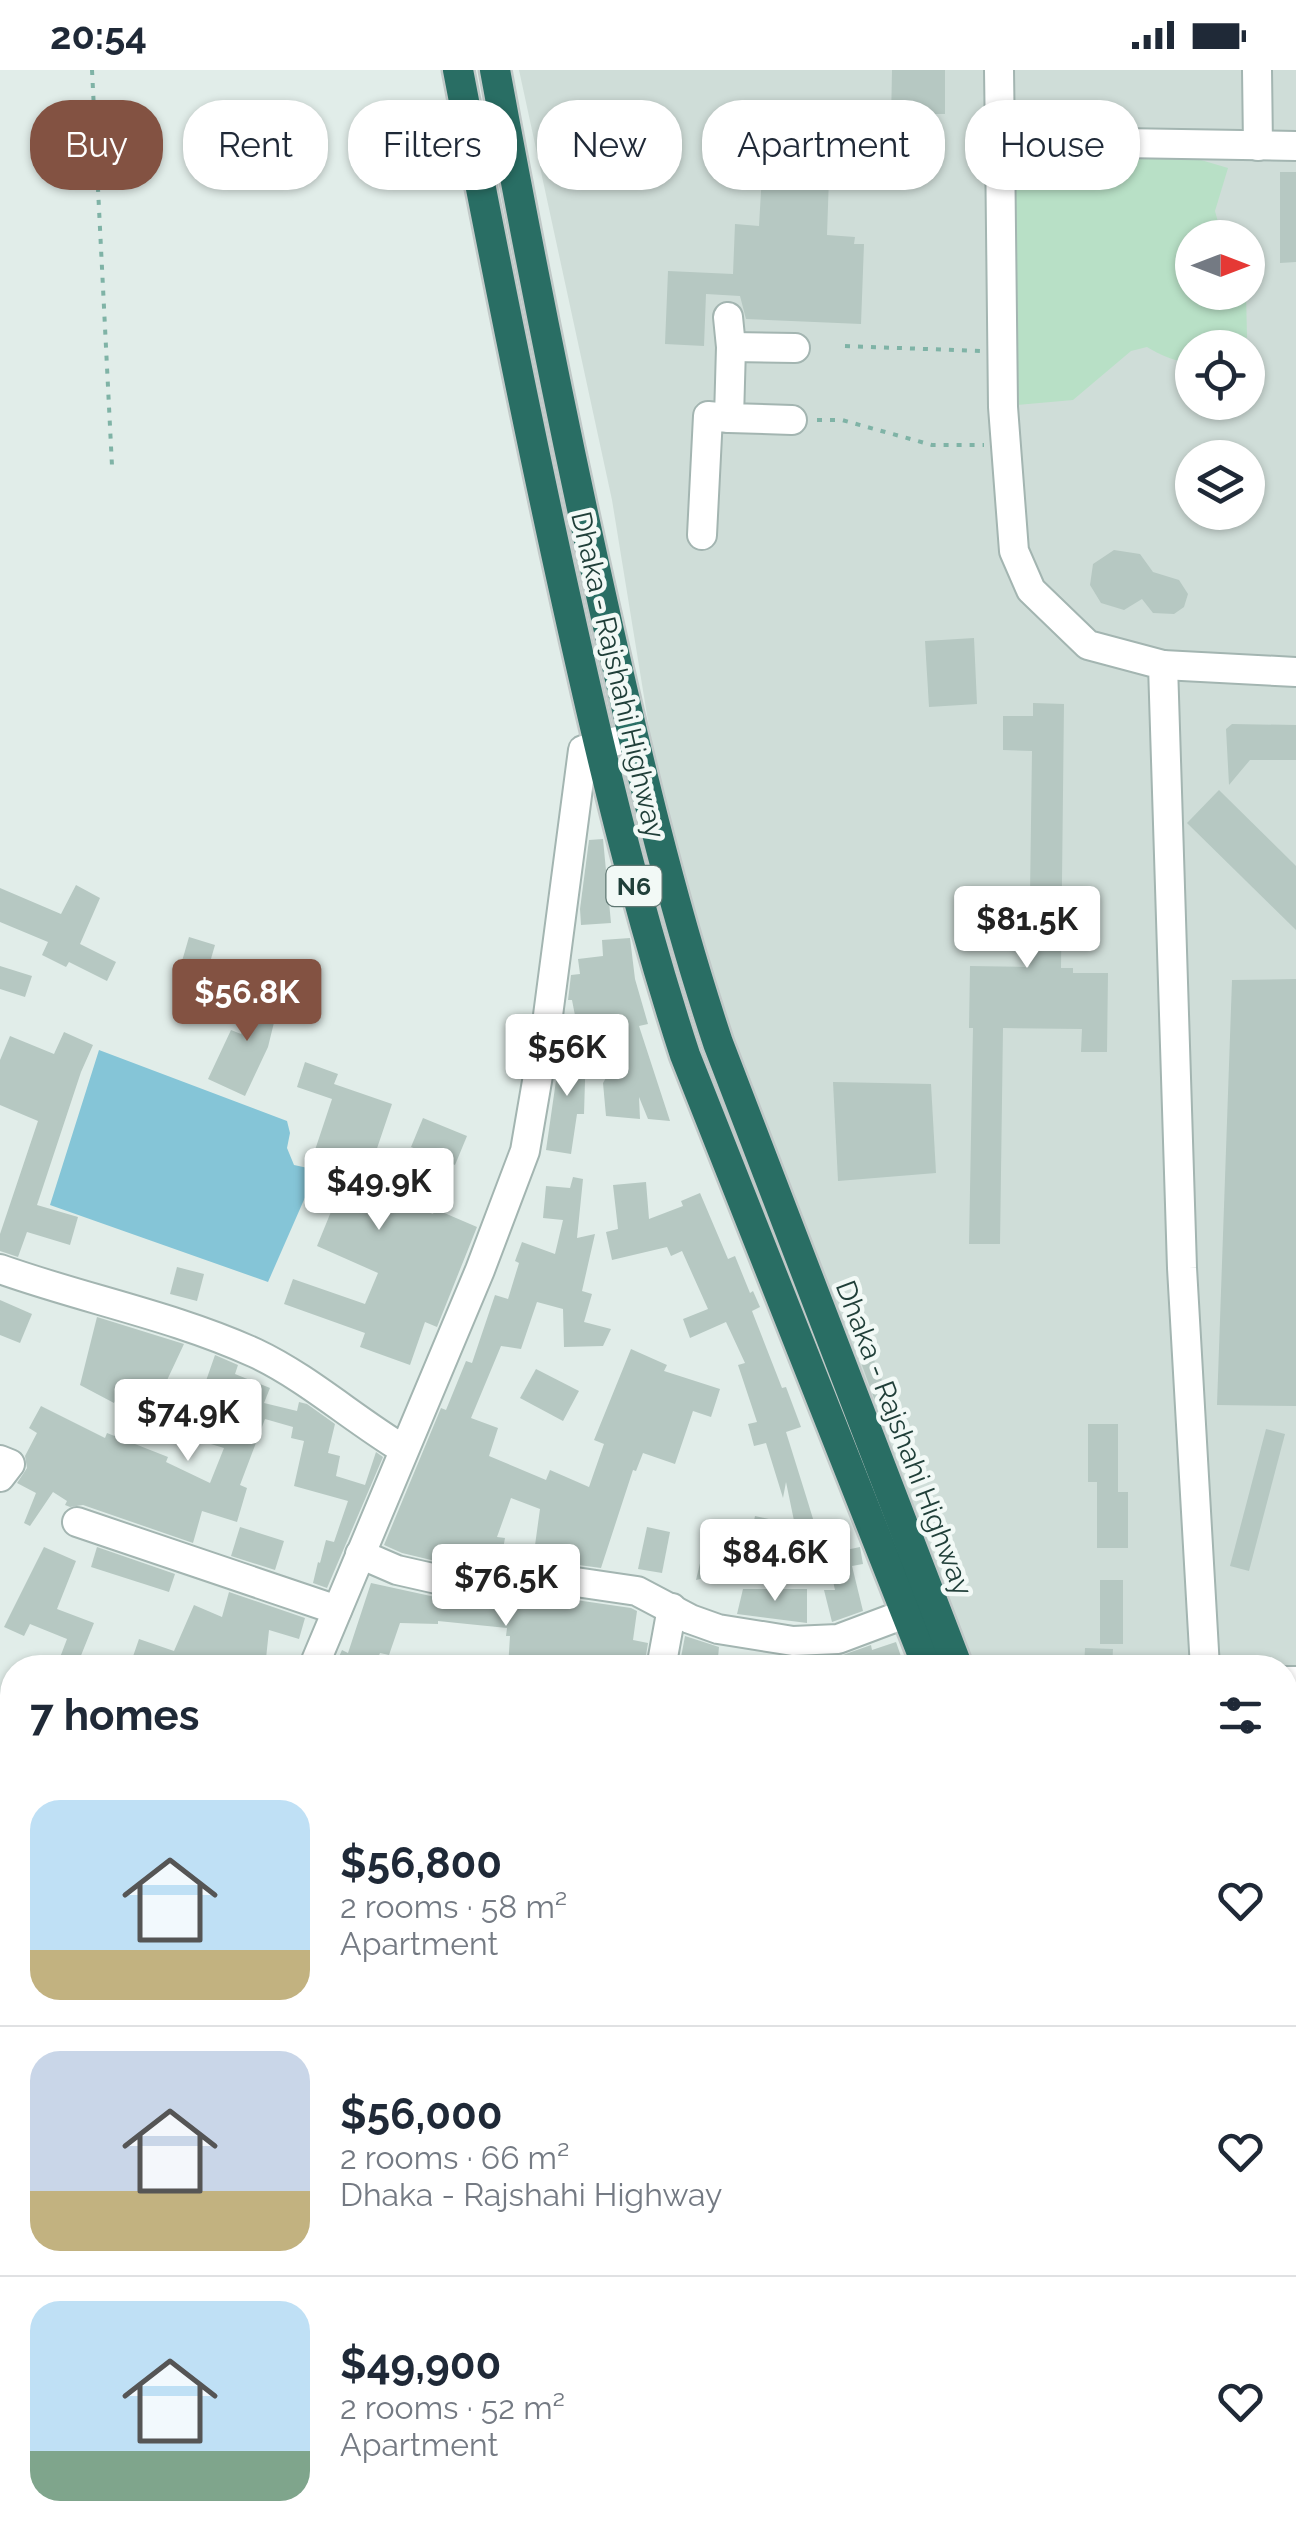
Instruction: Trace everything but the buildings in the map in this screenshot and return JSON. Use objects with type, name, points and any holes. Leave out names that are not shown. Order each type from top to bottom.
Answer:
[{"type":"highway","name":"Dhaka - Rajshahi Highway","points":[[458,70],[517,378],[599,746],[652,952],[685,1055],[920,1608],[950,1655]]},
{"type":"highway","name":"Dhaka - Rajshahi Highway","points":[[495,70],[551,370],[632,737],[684,942],[920,1608],[926,1655]]},
{"type":"street","points":[[998,70],[999,100]]},
{"type":"street","points":[[1256,70],[1258,146]]},
{"type":"street","points":[[1140,144],[1296,146]]},
{"type":"street","points":[[1000,190],[1004,445],[1014,551],[1030,590],[1088,645],[1163,665],[1296,672]]},
{"type":"street","points":[[728,317],[730,418]]},
{"type":"street","points":[[731,347],[795,348]]},
{"type":"street","points":[[702,535],[708,416],[792,420]]},
{"type":"street","points":[[1163,665],[1182,1268],[1204,1655]]},
{"type":"street","points":[[318,1655],[480,1270],[525,1151],[547,1023],[584,750],[632,737]]},
{"type":"street","points":[[0,1269],[222,1338],[298,1376],[360,1424],[403,1449]]},
{"type":"street","points":[[0,1460],[10,1464],[0,1477]]},
{"type":"street","points":[[77,1522],[337,1610]]},
{"type":"street","points":[[360,1554],[397,1570],[450,1582],[531,1585],[583,1581],[636,1591],[718,1629],[792,1641],[838,1638],[920,1608]]},
{"type":"street","points":[[663,1655],[672,1608]]},
{"type":"path","points":[[92,70],[112,466]]},
{"type":"path","points":[[845,346],[1002,352]]},
{"type":"path","points":[[792,420],[842,420],[932,445],[1004,445]]},
{"type":"shaded area","points":[[519,70],[1296,70],[1296,1655],[969,1655],[711,994],[668,844],[612,500],[545,190],[682,190],[682,100],[537,100],[537,153]]},
{"type":"green space","points":[[1140,158],[1201,160],[1228,168],[1215,211],[1217,220],[1175,220],[1175,310],[1246,310],[1247,330],[1175,330],[1175,360],[1147,347],[1131,351],[1073,400],[1017,405],[1014,190],[1140,190]]},
{"type":"water","points":[[99,1050],[287,1121],[287,1148],[294,1165],[317,1170],[268,1282],[50,1205]]}]
